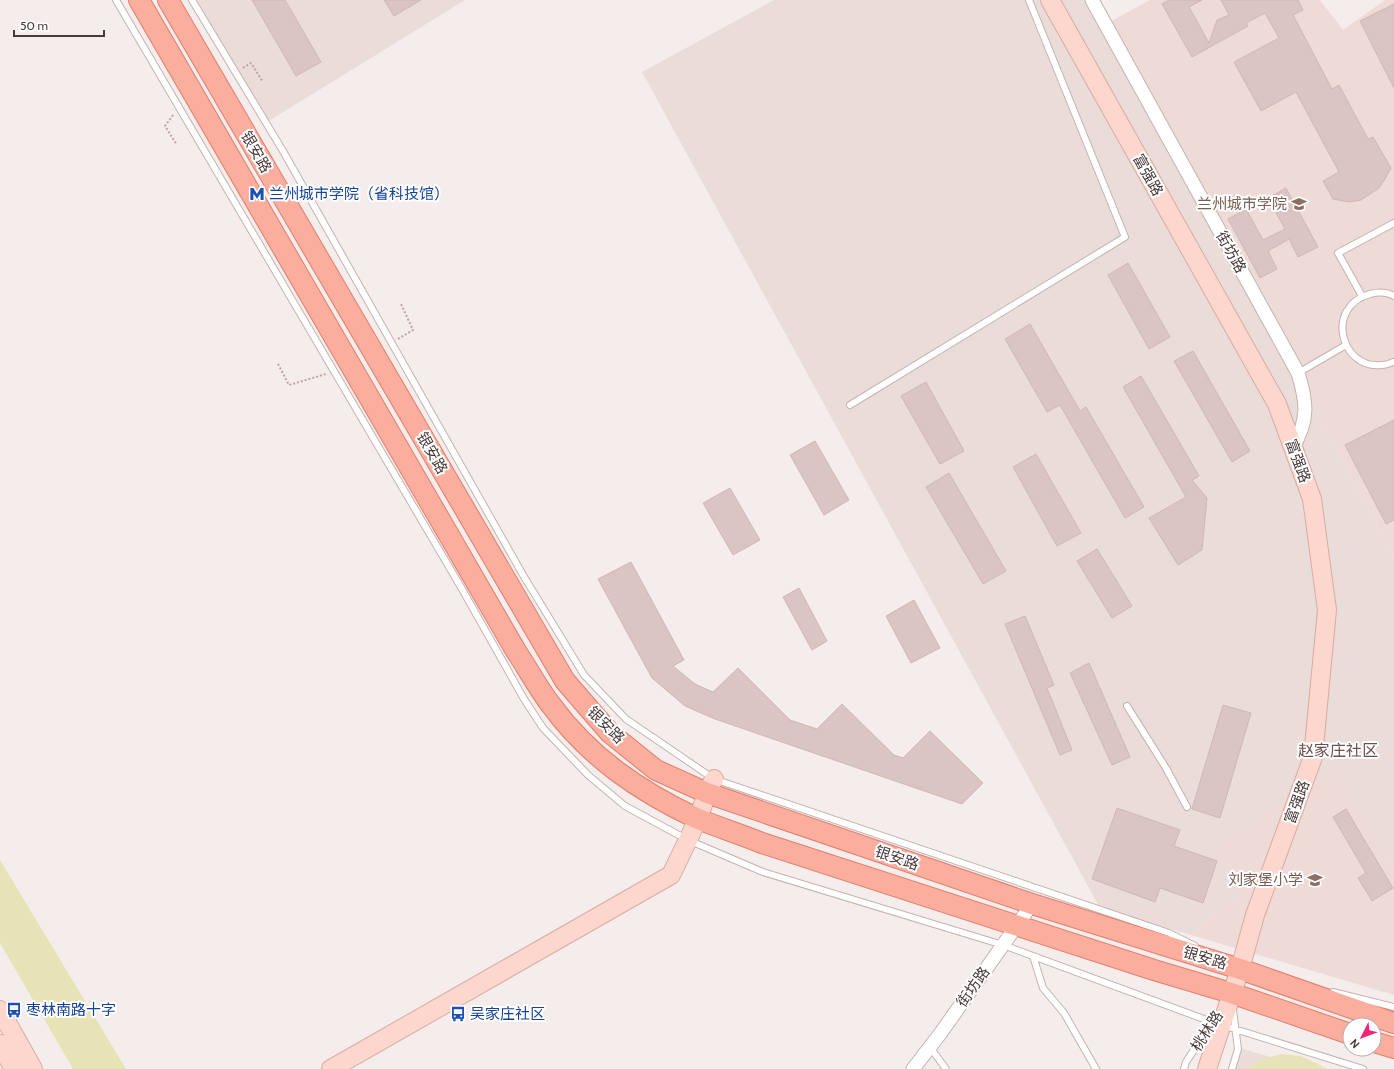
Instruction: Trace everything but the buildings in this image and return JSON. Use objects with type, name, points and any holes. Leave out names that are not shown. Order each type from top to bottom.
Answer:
[{"type":"main road","name":"银安路","points":[[139,0],[516,651],[551,705],[584,744],[618,773],[670,805],[698,819],[762,843],[1231,994],[1342,1031]]},
{"type":"main road","name":"银安路","points":[[168,0],[565,681],[610,733],[656,770],[711,786],[1032,904],[1240,969],[1394,1023]]},
{"type":"main road","name":"富强路","points":[[1050,0],[1277,404],[1312,499],[1327,610],[1313,757],[1255,915],[1240,969]]},
{"type":"main road","points":[[331,1069],[671,875],[698,819],[711,786]]},
{"type":"main road","name":"桃林路","points":[[1207,1069],[1221,1021],[1240,969]]},
{"type":"main road","points":[[0,1010],[34,1069]]},
{"type":"main road","points":[[0,1044],[14,1069]]},
{"type":"main road","points":[[1382,1044],[1394,1048]]},
{"type":"street","name":"街坊路","points":[[1092,0],[1298,373],[1305,394],[1305,415],[1300,436],[1293,447]]},
{"type":"street","name":"街坊路","points":[[913,1069],[1032,904]]},
{"type":"lane","points":[[116,0],[462,589],[524,699],[543,728],[588,775],[624,806],[688,840],[762,872],[1003,945],[1363,1069]]},
{"type":"lane","points":[[192,0],[283,151],[523,575],[584,675],[626,719],[711,786],[1169,932],[1240,969],[1309,986]]},
{"type":"lane","points":[[850,405],[1125,238],[1029,0]]},
{"type":"lane","points":[[1362,296],[1338,253],[1394,223]]},
{"type":"lane","points":[[1394,296],[1376,292],[1362,296],[1351,305],[1344,318],[1342,332],[1346,346],[1355,357],[1367,364],[1382,366],[1394,362]]},
{"type":"lane","points":[[1298,373],[1346,346]]},
{"type":"lane","points":[[1127,706],[1166,768],[1187,808]]},
{"type":"lane","points":[[1033,956],[1043,988],[1064,1013],[1096,1069]]},
{"type":"lane","points":[[1325,990],[1394,1007]]},
{"type":"lane","name":"桃林路","points":[[1184,1069],[1186,1062],[1221,1021],[1238,1049],[1232,1069]]},
{"type":"lane","points":[[930,1047],[946,1069]]},
{"type":"path","points":[[251,64],[263,82]]},
{"type":"path","points":[[177,145],[165,126],[179,107]]},
{"type":"path","points":[[391,342],[413,330],[401,304]]},
{"type":"path","points":[[278,364],[289,385],[334,371]]},
{"type":"shaded area","points":[[197,0],[465,0],[267,122]]},
{"type":"shaded area","points":[[774,0],[1092,0],[1298,378],[1394,558],[1394,867],[1334,769],[1242,893],[1191,935],[1100,908],[642,72]]},
{"type":"shaded area","name":"兰州城市学院","points":[[1150,0],[1320,0],[1343,30],[1385,0],[1394,0],[1394,558],[1106,24]]},
{"type":"shaded area","name":"刘家堡小学","points":[[1334,768],[1394,867],[1394,995],[1191,935],[1242,893],[1217,844],[1304,785]]},
{"type":"shaded area","points":[[0,860],[126,1069],[73,1069],[0,943]]},
{"type":"shaded area","points":[[1240,1048],[1311,1069],[1235,1069]]},
{"type":"shaded area","points":[[1281,1054],[1301,1056],[1328,1069],[1245,1069],[1260,1060]]},
{"type":"place","name":"兰州城市学院（省科技馆）","points":[[257,194]]},
{"type":"place","name":"兰州城市学院","points":[[1299,204]]},
{"type":"place","name":"刘家堡小学","points":[[1315,880]]},
{"type":"place","name":"枣林南路十字","points":[[14,1010]]},
{"type":"place","name":"吴家庄社区","points":[[458,1014]]},
{"type":"district","name":"赵家庄社区","points":[[1338,750]]}]
